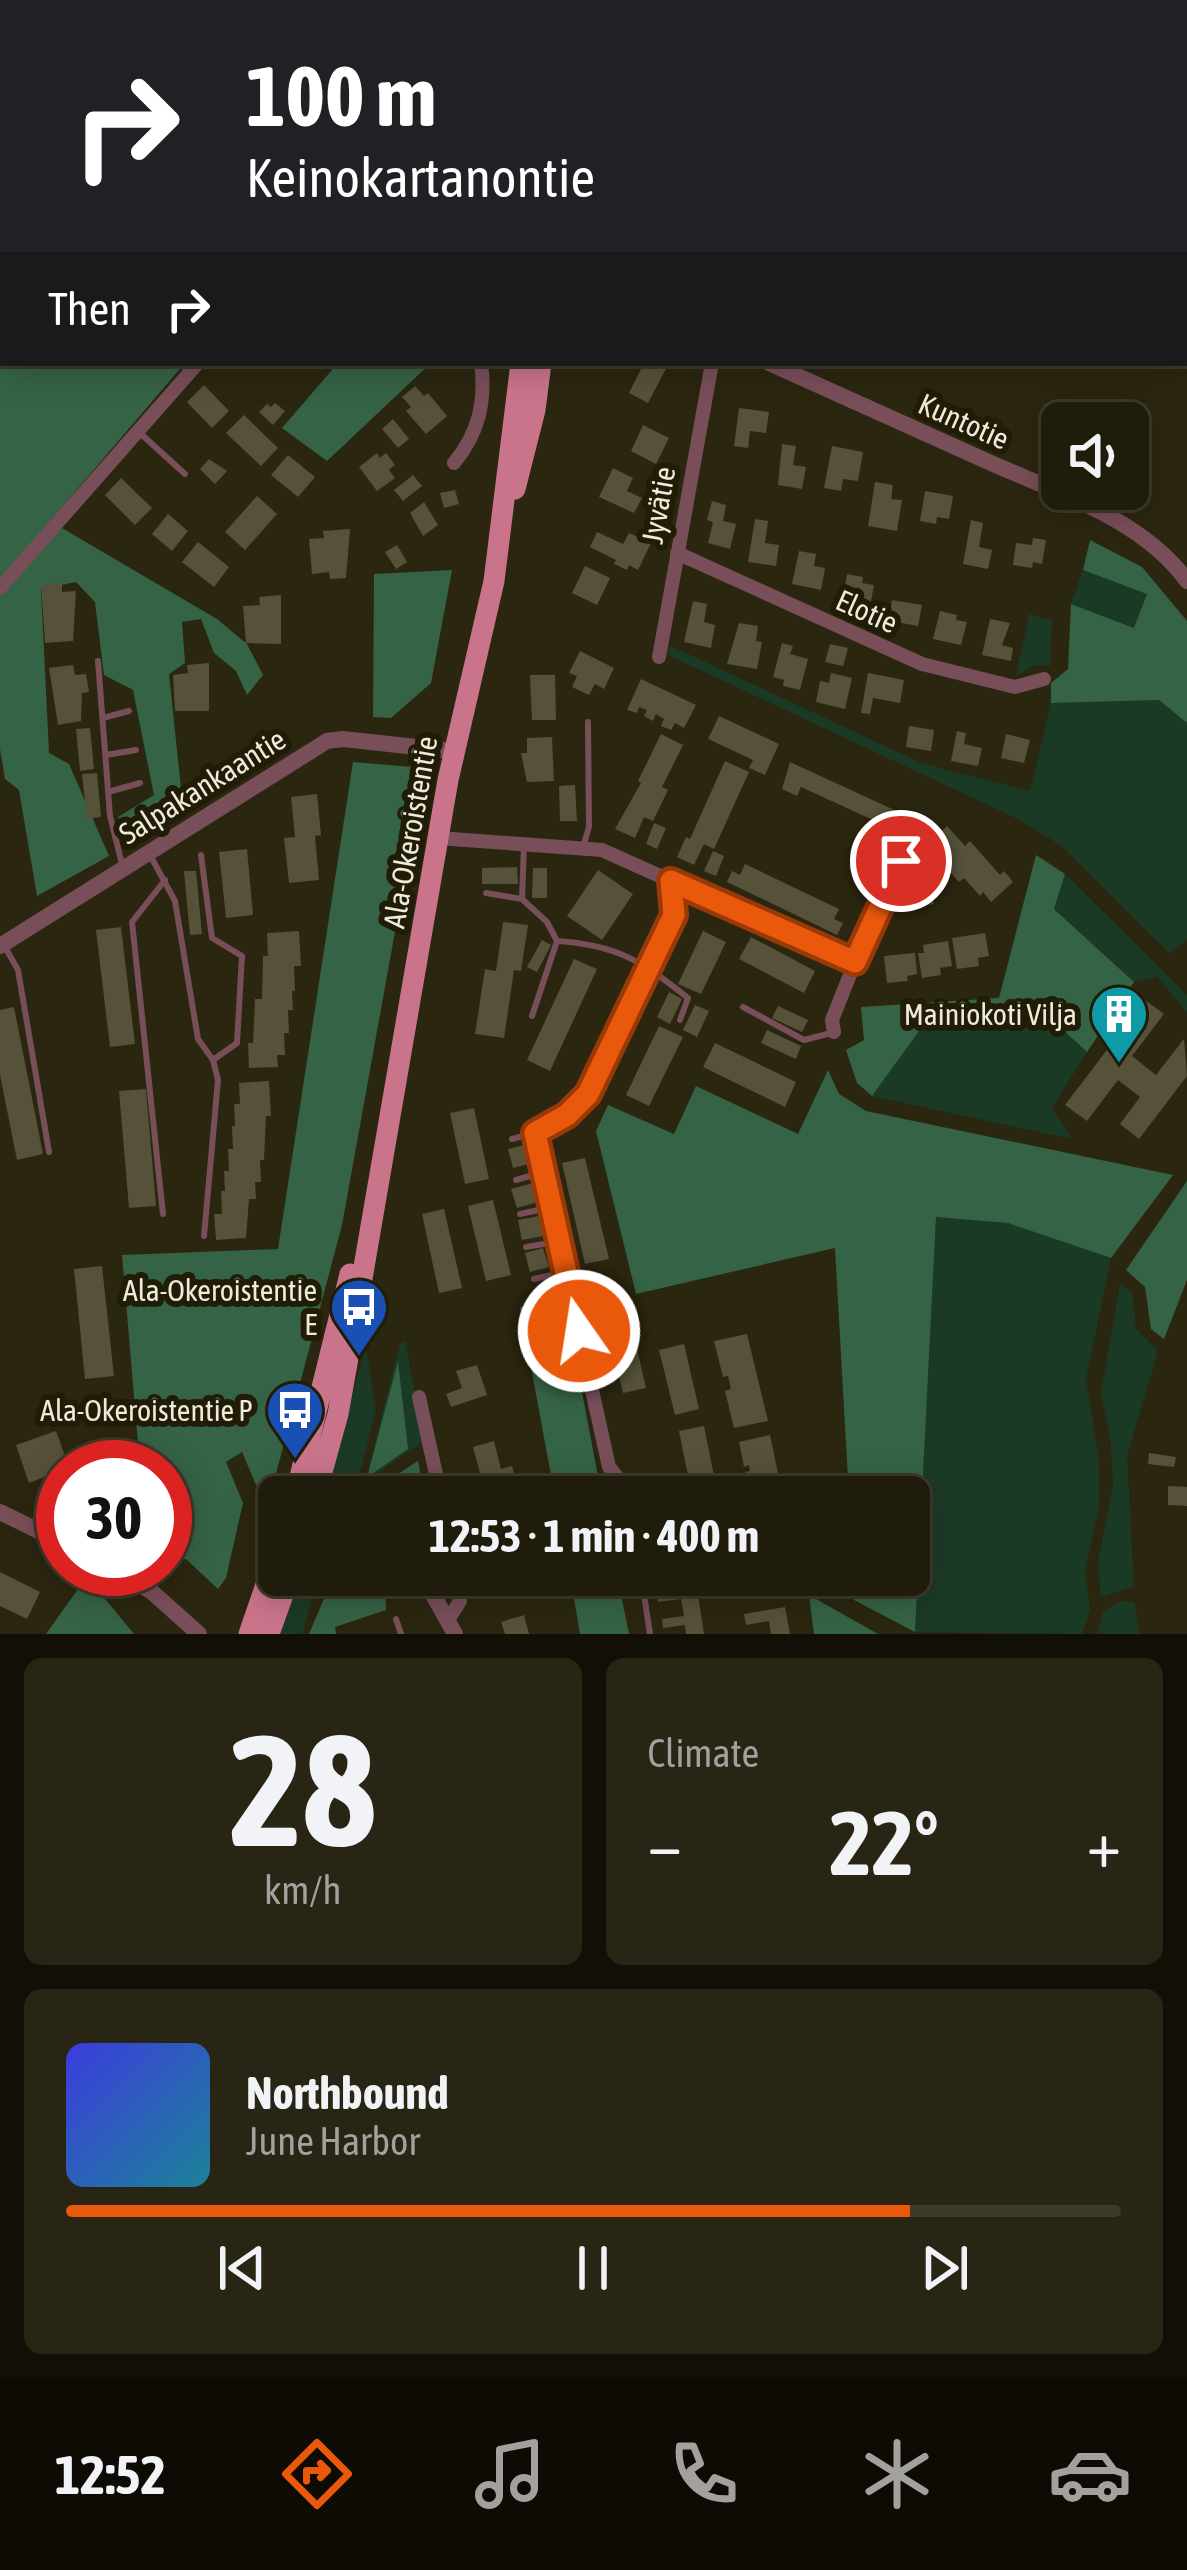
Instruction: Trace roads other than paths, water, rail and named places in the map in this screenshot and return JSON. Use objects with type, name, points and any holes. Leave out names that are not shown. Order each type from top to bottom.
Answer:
[{"type":"main road","name":"Ala-Okeroistentie","points":[[321,1476],[338,1414],[453,751],[483,633],[502,530],[521,366]]},
{"type":"main road","name":"Ala-Okeroistentie","points":[[502,530],[524,464],[541,366]]},
{"type":"main road","name":"Ala-Okeroistentie","points":[[300,1476],[383,1146]]},
{"type":"main road","points":[[249,1634],[262,1596]]},
{"type":"main road","points":[[269,1634],[283,1596]]},
{"type":"street","points":[[0,588],[195,366]]},
{"type":"street","points":[[454,463],[469,445],[478,423],[482,366]]},
{"type":"street","name":"Jyvätie","points":[[659,657],[711,366]]},
{"type":"street","name":"Kuntotie","points":[[776,366],[1082,504],[1146,538],[1170,557],[1187,581]]},
{"type":"street","name":"Elotie","points":[[676,553],[922,664],[1015,687],[1045,679]]},
{"type":"street","name":"Salpakankaantie","points":[[2,945],[327,741],[453,751]]},
{"type":"street","points":[[834,1032],[832,1020],[855,962],[916,828]]},
{"type":"street","points":[[438,838],[583,848],[627,859],[855,962]]},
{"type":"street","points":[[616,1476],[609,1468],[535,1133],[567,1115],[588,1094],[674,915],[671,881]]},
{"type":"street","points":[[418,1397],[436,1476]]},
{"type":"street","points":[[0,1512],[36,1530]]},
{"type":"street","points":[[156,1596],[199,1634]]},
{"type":"street","points":[[431,1596],[452,1627]]},
{"type":"street","points":[[452,1627],[460,1596]]},
{"type":"lane","points":[[138,431],[185,474]]},
{"type":"lane","points":[[98,661],[109,792],[123,868]]},
{"type":"lane","points":[[103,718],[129,711]]},
{"type":"lane","points":[[583,848],[589,827],[588,722]]},
{"type":"lane","points":[[106,755],[136,750]]},
{"type":"lane","points":[[109,792],[140,784]]},
{"type":"lane","points":[[522,898],[524,842]]},
{"type":"lane","points":[[148,851],[175,901],[198,1039],[214,1060],[218,1080],[204,1235]]},
{"type":"lane","points":[[201,855],[212,938],[242,956],[238,1043],[214,1060]]},
{"type":"lane","points":[[163,1214],[132,922],[165,880]]},
{"type":"lane","points":[[486,893],[522,898],[547,922],[557,940],[532,1016]]},
{"type":"lane","points":[[557,940],[601,944],[649,967],[688,998],[680,1020]]},
{"type":"lane","points":[[2,945],[18,970],[49,1152]]},
{"type":"lane","points":[[743,1006],[803,1040],[834,1032]]},
{"type":"lane","points":[[512,1139],[535,1133]]},
{"type":"lane","points":[[516,1180],[544,1172]]},
{"type":"lane","points":[[520,1214],[551,1208]]},
{"type":"lane","points":[[526,1247],[559,1241]]},
{"type":"lane","points":[[534,1279],[566,1272]]},
{"type":"lane","points":[[644,1596],[650,1634]]},
{"type":"lane","points":[[396,1619],[400,1634]]},
{"type":"place","name":"Mainiokoti Vilja","points":[[1119,1065]]},
{"type":"place","name":"Ala-Okeroistentie E","points":[[359,1358]]},
{"type":"place","name":"Ala-Okeroistentie P","points":[[295,1461]]}]
